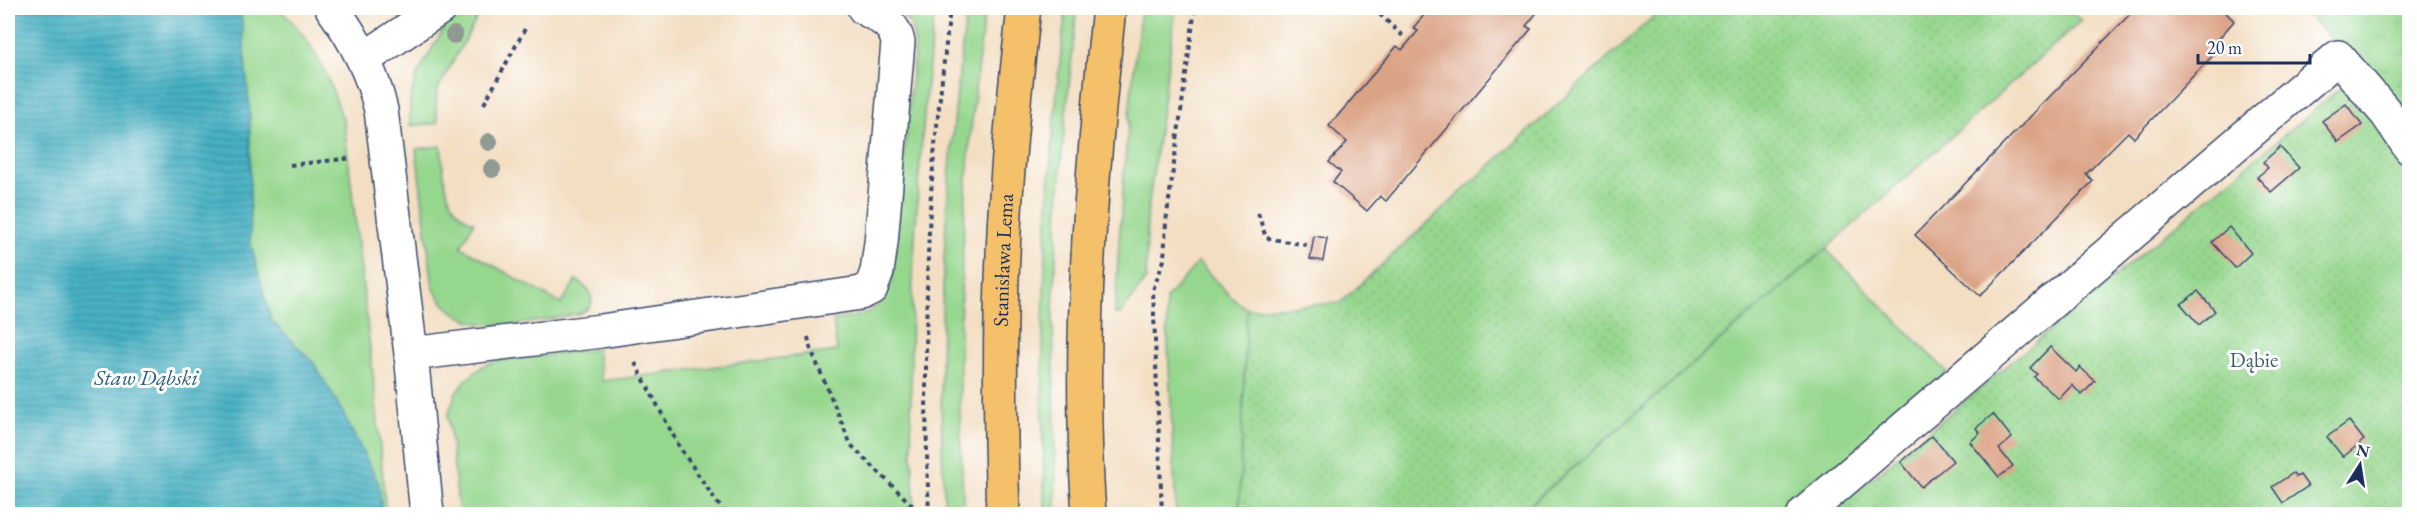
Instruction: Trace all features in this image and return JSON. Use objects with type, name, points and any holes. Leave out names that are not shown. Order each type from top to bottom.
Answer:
[{"type":"main road","name":"Stanisława Lema","points":[[1003,514],[1001,423],[1003,255],[1008,166],[1024,8]]},
{"type":"main road","points":[[1089,514],[1086,438],[1088,250],[1095,136],[1108,8]]},
{"type":"street","points":[[332,8],[354,39],[375,84],[387,142],[427,514]]},
{"type":"street","points":[[364,59],[440,8]]},
{"type":"street","points":[[411,354],[601,331],[866,291],[874,284],[877,272],[898,42],[885,19],[864,8]]},
{"type":"street","points":[[1804,514],[2338,57],[2386,114],[2409,148]]},
{"type":"path","points":[[929,514],[925,374],[929,230],[935,135],[950,8]]},
{"type":"path","points":[[1162,514],[1153,290],[1164,260],[1166,222],[1195,8]]},
{"type":"path","points":[[1373,8],[1404,37]]},
{"type":"path","points":[[484,104],[525,27]]},
{"type":"path","points":[[290,165],[357,157]]},
{"type":"path","points":[[1258,213],[1266,238],[1307,245]]},
{"type":"path","points":[[802,302],[810,347],[851,445],[921,514]]},
{"type":"path","points":[[641,373],[680,448],[726,514]]},
{"type":"green space","name":"Staw Dąbski","points":[[8,8],[278,8],[301,32],[319,60],[344,123],[376,401],[386,514],[8,514]]},
{"type":"green space","points":[[896,8],[935,8],[917,197],[911,324],[915,514],[459,514],[448,415],[456,392],[483,366],[496,361],[597,349],[602,381],[837,351],[833,320],[870,311],[882,301],[892,282],[915,43],[911,25]]},
{"type":"green space","points":[[967,8],[985,8],[971,134],[962,260],[960,387],[964,514],[945,514],[941,387],[944,260],[953,134]]},
{"type":"green space","points":[[1066,8],[1077,8],[1062,153],[1053,310],[1056,514],[1045,514],[1042,387],[1045,261],[1053,134]]},
{"type":"green space","points":[[1141,8],[1176,8],[1147,217],[1146,279],[1121,314],[1115,314],[1125,161]]},
{"type":"green space","points":[[1663,8],[2062,8],[2082,20],[1826,249],[1519,514],[1239,514],[1247,309],[1340,303]]},
{"type":"green space","points":[[2301,8],[2409,8],[2409,111],[2398,109]]},
{"type":"green space","points":[[457,17],[477,18],[438,89],[436,106],[438,123],[410,126],[410,99],[417,75],[447,23]]},
{"type":"green space","name":"Dąbie","points":[[2349,81],[2409,168],[2409,514],[1829,514]]},
{"type":"green space","points":[[441,146],[445,180],[451,200],[456,209],[474,222],[461,247],[561,304],[576,280],[589,293],[590,307],[578,314],[498,325],[478,323],[461,317],[446,305],[433,287],[416,149]]},
{"type":"green space","points":[[1826,249],[1947,372],[1783,514],[1520,514]]},
{"type":"green space","points":[[1198,262],[1232,298],[1247,309],[1239,514],[1176,514],[1166,299]]},
{"type":"water","name":"Staw Dąbski","points":[[8,8],[237,8],[242,20],[250,116],[250,241],[271,320],[313,362],[341,409],[379,484],[382,514],[8,514]]},
{"type":"building","points":[[1430,8],[1536,8],[1539,10],[1526,26],[1531,29],[1386,201],[1380,196],[1367,211],[1333,182],[1341,172],[1329,162],[1347,142],[1329,126],[1397,46],[1402,50],[1418,31],[1413,28]]},
{"type":"building","points":[[2136,8],[2221,8],[2234,21],[2214,44],[2218,50],[2134,138],[2128,132],[2086,174],[2093,181],[1980,296],[1915,235]]},
{"type":"building","points":[[2346,104],[2362,125],[2338,142],[2322,121]]},
{"type":"building","points":[[2280,147],[2299,168],[2271,192],[2257,177],[2268,168],[2263,162]]},
{"type":"building","points":[[2229,227],[2251,253],[2235,268],[2212,242]]},
{"type":"building","points":[[1314,236],[1327,238],[1323,261],[1310,259]]},
{"type":"building","points":[[2198,291],[2215,311],[2199,325],[2181,304]]},
{"type":"building","points":[[2050,347],[2076,372],[2080,367],[2095,381],[2082,395],[2072,385],[2059,399],[2034,377],[2037,374],[2030,368]]},
{"type":"building","points":[[1993,414],[2012,438],[1999,449],[2013,466],[1999,477],[1970,442],[1980,433],[1976,428]]},
{"type":"building","points":[[2349,421],[2364,440],[2343,457],[2327,437]]},
{"type":"building","points":[[1932,436],[1953,461],[1921,487],[1901,462]]},
{"type":"building","points":[[2293,473],[2296,477],[2300,475],[2308,486],[2283,503],[2272,487]]}]
